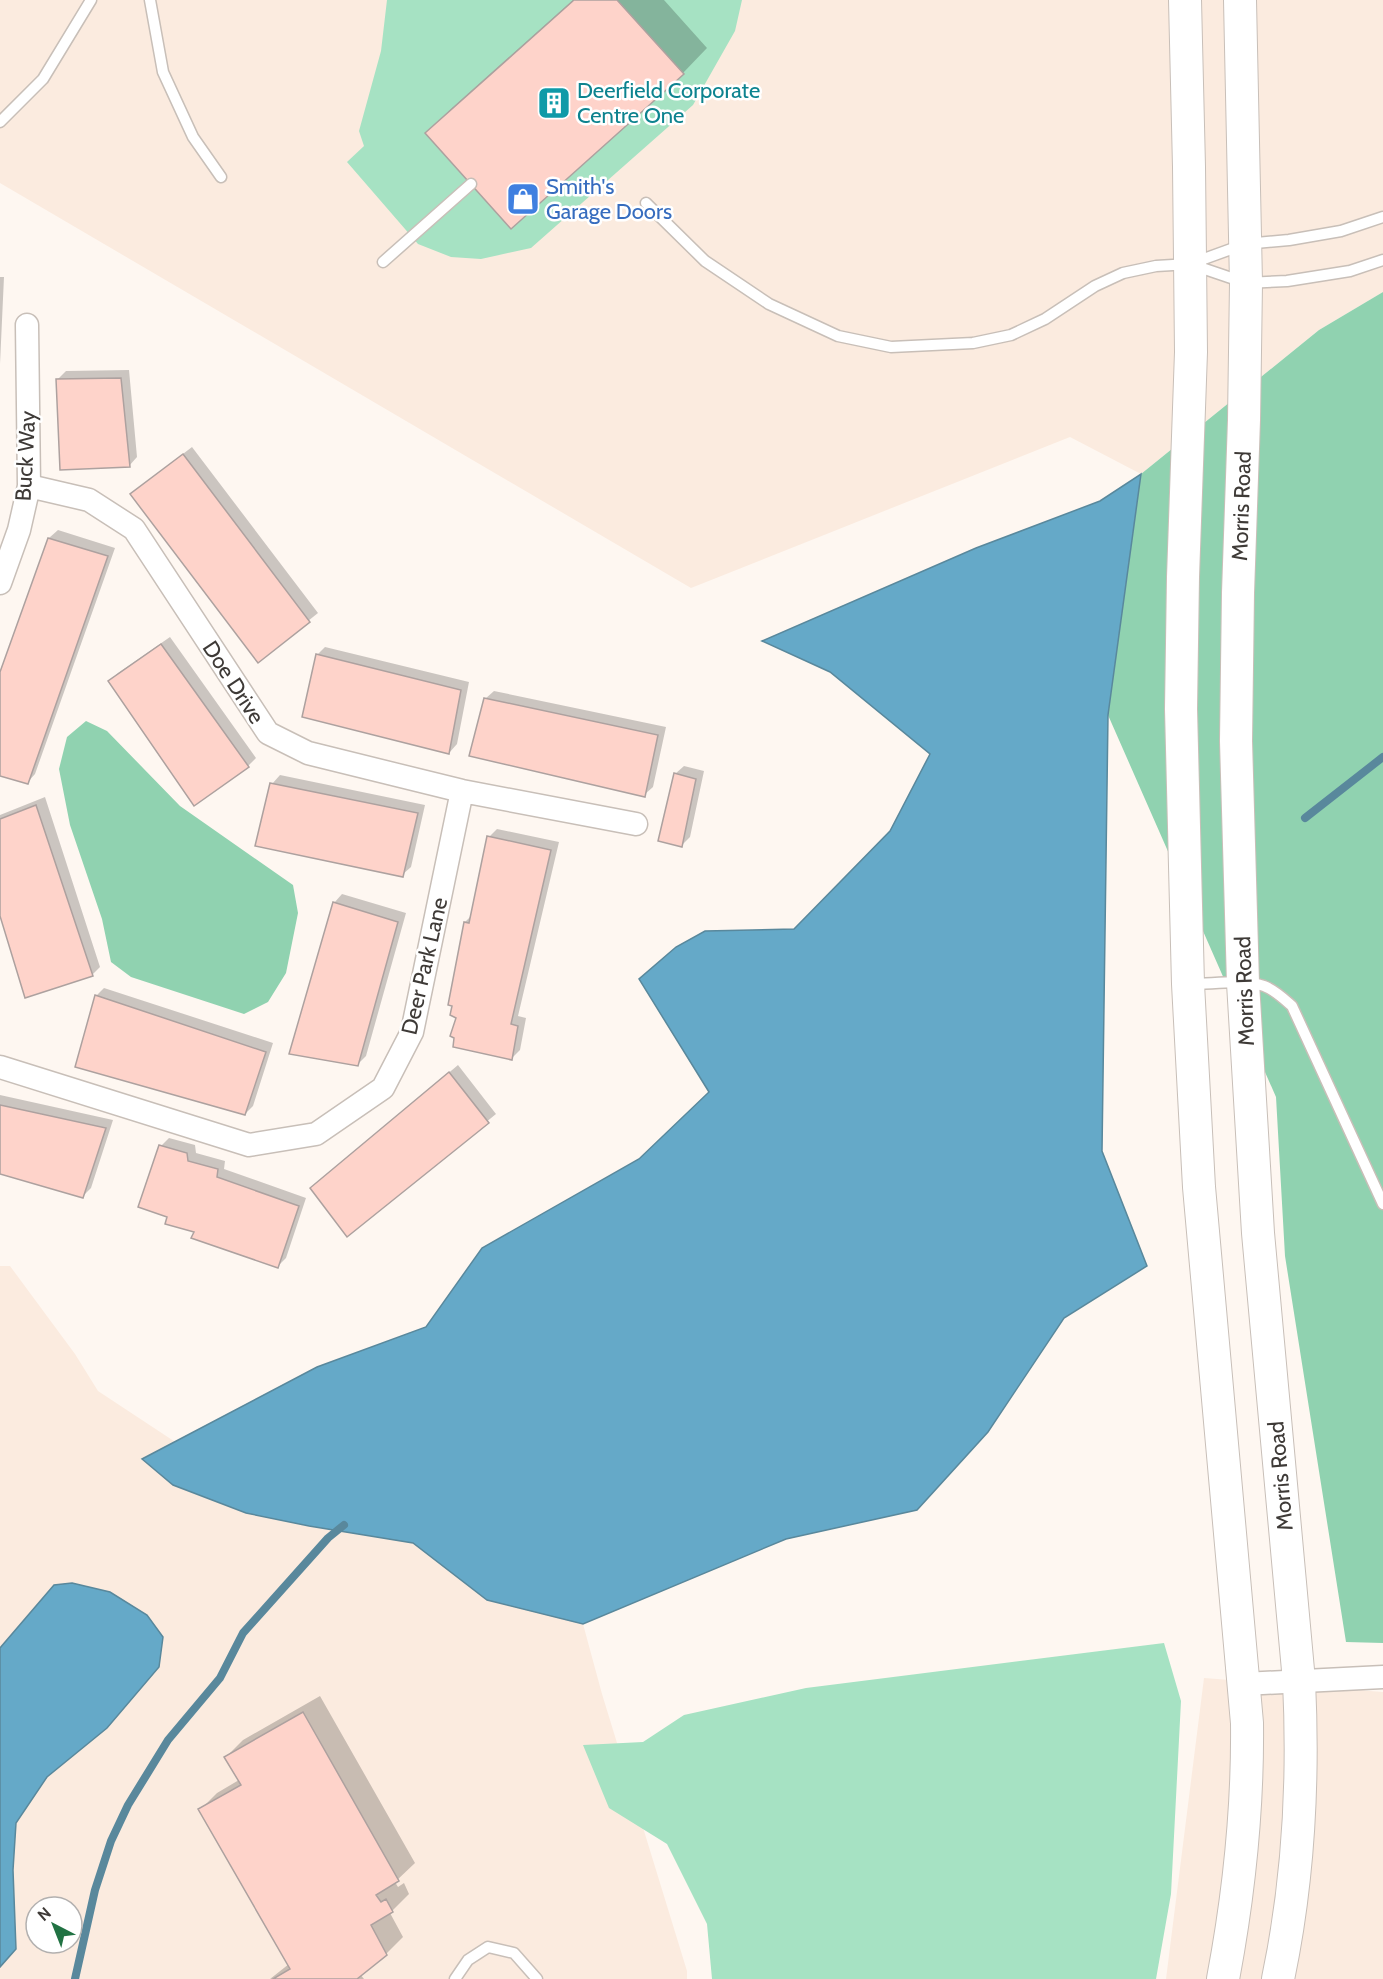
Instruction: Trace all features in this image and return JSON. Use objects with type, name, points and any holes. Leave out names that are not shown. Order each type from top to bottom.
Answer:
[{"type":"street","points":[[1185,0],[1191,352],[1181,698],[1188,984],[1199,1187],[1244,1684],[1247,1762],[1243,1846],[1223,1979]]},
{"type":"street","name":"Morris Road","points":[[1240,0],[1246,283],[1236,648],[1243,983],[1258,1233],[1299,1681],[1302,1771],[1296,1871],[1278,1979]]},
{"type":"street","name":"Buck Way","points":[[0,583],[19,530],[29,486],[27,325]]},
{"type":"street","name":"Doe Drive","points":[[29,486],[89,500],[134,529],[268,733],[308,753],[462,790],[636,824]]},
{"type":"street","name":"Deer Park Lane","points":[[0,1067],[249,1144],[316,1134],[383,1088],[412,1032],[462,790]]},
{"type":"street","points":[[1244,1684],[1383,1677]]},
{"type":"lane","points":[[0,122],[43,80],[91,0]]},
{"type":"lane","points":[[150,0],[163,72],[193,137],[221,177]]},
{"type":"lane","points":[[383,262],[471,184]]},
{"type":"lane","points":[[646,203],[705,261],[769,304],[838,336],[891,347],[973,343],[1011,335],[1045,318],[1095,286],[1123,273],[1156,266],[1190,264],[1245,244],[1288,240],[1341,231],[1383,217]]},
{"type":"lane","points":[[1190,264],[1246,283],[1287,281],[1350,271],[1383,260]]},
{"type":"lane","points":[[1188,984],[1243,983],[1265,987],[1292,1006],[1383,1204]]},
{"type":"lane","points":[[456,1979],[468,1960],[488,1947],[513,1953],[537,1979]]},
{"type":"shaded area","points":[[0,0],[1383,0],[1383,292],[1319,330],[1141,474],[1070,437],[691,588],[0,183]]},
{"type":"shaded area","points":[[0,1266],[10,1266],[75,1354],[98,1391],[301,1525],[413,1543],[487,1600],[583,1624],[602,1694],[687,1971],[687,1979],[0,1979]]},
{"type":"shaded area","points":[[1204,1678],[1383,1692],[1383,1979],[1166,1979]]},
{"type":"green space","points":[[387,0],[742,0],[735,31],[693,105],[531,248],[481,259],[451,257],[418,244],[347,162],[364,146],[359,131],[381,51]]},
{"type":"green space","points":[[1383,292],[1383,1643],[1346,1642],[1285,1256],[1276,1097],[1108,715],[1141,474],[1319,330]]},
{"type":"green space","points":[[86,721],[107,731],[180,806],[293,885],[298,913],[286,973],[268,1002],[244,1014],[131,977],[111,962],[102,919],[70,825],[59,769],[67,737]]},
{"type":"green space","points":[[1164,1643],[1181,1701],[1171,1894],[1156,1979],[712,1979],[707,1924],[667,1844],[609,1808],[583,1745],[643,1742],[684,1715],[806,1688]]},
{"type":"water","points":[[1141,474],[1108,715],[1102,1151],[1147,1266],[1064,1318],[988,1432],[917,1510],[786,1539],[583,1624],[487,1600],[413,1543],[246,1513],[173,1485],[142,1459],[317,1367],[426,1327],[482,1248],[639,1159],[709,1092],[639,979],[676,947],[705,931],[794,929],[890,831],[930,754],[830,672],[762,641],[976,548],[1100,501]]},
{"type":"water","points":[[72,1583],[110,1592],[147,1615],[163,1637],[159,1667],[107,1728],[47,1777],[16,1823],[13,1870],[16,1949],[0,1967],[0,1648],[54,1585]]},
{"type":"building","name":"Deerfield Corporate Centre One","points":[[574,0],[617,0],[684,74],[511,229],[425,133]]},
{"type":"building","points":[[121,378],[130,467],[60,470],[56,379]]},
{"type":"building","points":[[183,454],[310,622],[258,663],[130,494]]},
{"type":"building","points":[[48,538],[108,556],[28,784],[0,776],[0,672]]},
{"type":"building","points":[[161,644],[249,767],[194,806],[108,681]]},
{"type":"building","points":[[316,654],[461,690],[449,754],[302,717]]},
{"type":"building","points":[[484,698],[658,735],[645,797],[469,756]]},
{"type":"building","points":[[674,773],[696,779],[682,847],[658,841]]},
{"type":"building","points":[[270,783],[418,813],[403,877],[255,846]]},
{"type":"building","points":[[36,805],[93,976],[25,998],[0,916],[0,819]]},
{"type":"building","points":[[487,836],[551,850],[511,1024],[518,1026],[512,1060],[453,1047],[454,1038],[450,1036],[456,1018],[450,1015],[452,1006],[448,1005],[464,922],[469,923]]},
{"type":"building","points":[[333,902],[398,922],[358,1066],[289,1054]]},
{"type":"building","points":[[95,995],[266,1052],[245,1115],[75,1067]]},
{"type":"building","points":[[449,1072],[489,1123],[347,1237],[310,1188]]},
{"type":"building","points":[[0,1105],[106,1128],[83,1198],[0,1174]]},
{"type":"building","points":[[159,1145],[187,1153],[188,1161],[218,1169],[217,1177],[299,1206],[278,1268],[191,1238],[194,1232],[165,1224],[167,1217],[138,1207]]},
{"type":"building","points":[[303,1712],[399,1881],[376,1895],[381,1902],[386,1899],[393,1912],[371,1925],[387,1955],[357,1979],[273,1979],[290,1969],[198,1809],[241,1785],[224,1757]]},
{"type":"waterway","points":[[1305,818],[1383,757]]},
{"type":"waterway","points":[[75,1979],[95,1890],[111,1841],[128,1805],[168,1740],[220,1678],[243,1633],[328,1538],[344,1525]]},
{"type":"place","name":"Deerfield Corporate Centre One","points":[[554,103]]},
{"type":"place","name":"Smith's Garage Doors","points":[[523,199]]}]
